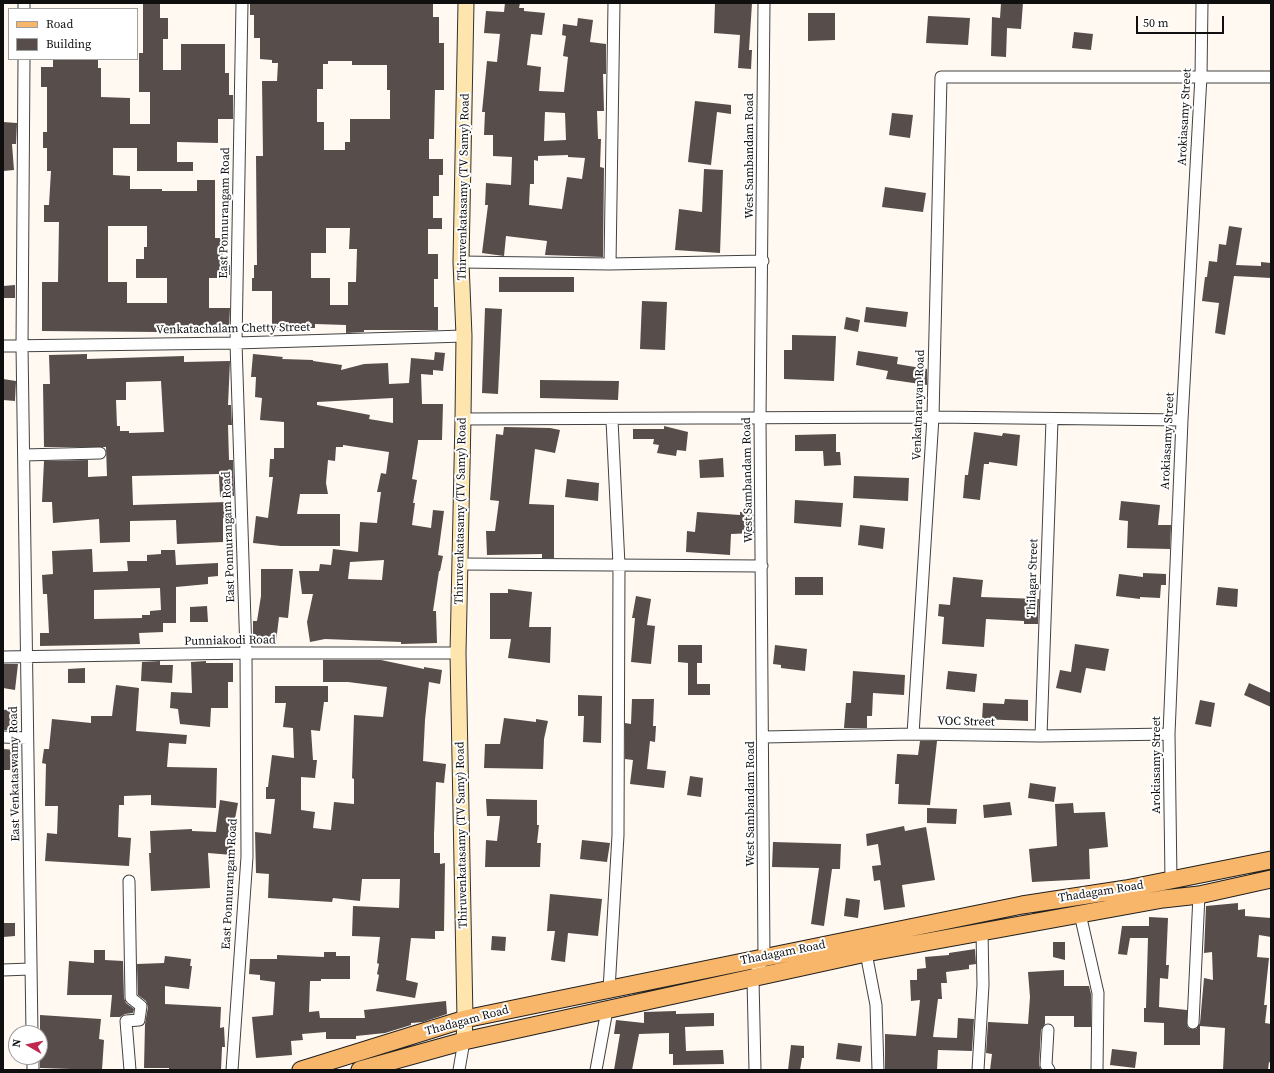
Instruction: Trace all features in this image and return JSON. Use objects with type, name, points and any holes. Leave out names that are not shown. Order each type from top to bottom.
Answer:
[{"type":"main road","name":"Thiruvenkatasamy (TV Samy) Road","points":[[464,1041],[465,1019],[458,653],[463,419],[464,336],[461,262],[466,3]]},
{"type":"main road","name":"Thadagam Road","points":[[301,1070],[465,1019],[1022,905],[1126,889],[1271,860]]},
{"type":"main road","name":"Thadagam Road","points":[[363,1070],[464,1041],[753,979],[866,953],[1163,899],[1199,896],[1271,879]]},
{"type":"street","name":"East Ponnurangam Road","points":[[232,1070],[247,857],[246,653],[236,343],[242,3]]},
{"type":"street","points":[[610,264],[614,3]]},
{"type":"street","name":"West Sambandam Road","points":[[764,3],[763,261],[760,419],[764,737],[764,957]]},
{"type":"street","name":"Arokiasamy Street","points":[[1171,880],[1168,734],[1182,420],[1201,76],[1202,3]]},
{"type":"street","name":"East Venkataswamy Road","points":[[24,60],[22,346],[32,1025]]},
{"type":"street","points":[[1201,76],[1271,77]]},
{"type":"street","name":"Venkatnarayan Road","points":[[913,734],[933,417],[941,77],[1201,76]]},
{"type":"street","points":[[461,262],[610,264],[763,261]]},
{"type":"street","name":"Venkatachalam Chetty Street","points":[[3,346],[236,343],[464,336]]},
{"type":"street","points":[[463,419],[612,420],[933,417],[1052,420],[1182,420]]},
{"type":"street","points":[[609,990],[618,835],[619,565],[612,420]]},
{"type":"street","name":"Thilagar Street","points":[[1041,736],[1052,420]]},
{"type":"street","points":[[24,455],[100,453]]},
{"type":"street","points":[[461,564],[762,566]]},
{"type":"street","name":"Punniakodi Road","points":[[3,657],[26,658],[246,653],[458,653]]},
{"type":"street","name":"VOC Street","points":[[764,737],[913,734],[1041,736],[1168,734]]},
{"type":"street","points":[[3,737],[27,738]]},
{"type":"street","points":[[129,881],[131,998],[141,1006],[139,1020],[126,1021],[130,1070]]},
{"type":"street","points":[[1193,1024],[1199,896]]},
{"type":"street","points":[[1080,914],[1098,993],[1097,1070]]},
{"type":"street","points":[[978,1070],[983,985],[982,931]]},
{"type":"street","points":[[866,953],[876,1005],[878,1070]]},
{"type":"street","points":[[755,1070],[753,979],[764,957]]},
{"type":"street","points":[[3,970],[30,969]]},
{"type":"street","points":[[596,1070],[607,1010]]},
{"type":"street","points":[[1048,1030],[1046,1065],[1049,1070]]},
{"type":"street","points":[[458,1070],[464,1041]]},
{"type":"building","points":[[143,3],[160,3],[160,18],[168,18],[168,39],[163,39],[163,70],[181,70],[181,44],[225,44],[225,73],[229,73],[229,95],[233,95],[233,119],[218,119],[218,143],[177,142],[177,162],[193,162],[193,171],[137,171],[137,148],[113,148],[113,175],[130,176],[130,189],[162,189],[162,191],[197,191],[197,180],[215,180],[215,238],[223,238],[224,266],[230,265],[230,275],[224,275],[224,278],[209,278],[209,308],[230,308],[229,329],[159,329],[159,332],[42,331],[42,282],[58,282],[59,222],[44,222],[44,205],[49,205],[51,171],[47,171],[47,148],[43,148],[43,132],[47,132],[47,87],[41,87],[41,67],[53,67],[53,60],[98,60],[98,68],[101,68],[101,97],[130,98],[130,124],[150,124],[150,92],[139,92],[139,53],[143,53]],"holes":[[[108,226],[147,226],[147,247],[144,247],[144,259],[136,259],[136,278],[167,278],[167,303],[127,303],[127,282],[108,282]]]},
{"type":"building","points":[[250,3],[433,3],[433,17],[439,17],[439,43],[444,43],[444,90],[435,90],[434,139],[429,139],[429,159],[443,159],[443,175],[439,175],[439,196],[433,196],[433,218],[442,218],[442,229],[428,229],[428,254],[438,254],[438,279],[434,279],[434,307],[438,307],[438,330],[364,330],[364,332],[346,333],[346,325],[315,324],[315,328],[272,328],[272,291],[252,291],[252,278],[254,278],[254,265],[257,265],[256,156],[263,156],[262,81],[277,81],[278,63],[272,63],[272,60],[260,59],[260,38],[254,38],[254,15],[250,15]],"holes":[[[328,61],[352,61],[352,65],[387,65],[387,90],[390,90],[390,119],[350,119],[350,142],[345,142],[345,150],[324,150],[324,122],[317,122],[317,89],[323,89],[323,64],[328,64]],[[326,228],[350,228],[349,249],[357,249],[356,282],[348,282],[348,305],[330,305],[330,278],[311,278],[311,253],[326,253]]]},
{"type":"building","points":[[505,3],[520,3],[519,8],[524,8],[524,11],[545,13],[542,35],[531,34],[527,65],[541,67],[539,91],[564,92],[568,57],[563,56],[566,36],[562,35],[563,24],[577,26],[578,18],[593,20],[590,42],[606,44],[606,74],[603,74],[604,111],[597,111],[598,139],[601,139],[600,167],[604,168],[603,257],[545,255],[547,241],[506,236],[504,256],[482,253],[488,205],[485,205],[486,183],[511,185],[512,157],[493,156],[493,135],[484,135],[485,112],[482,112],[487,61],[497,62],[500,34],[484,33],[486,11],[504,12]],"holes":[[[545,112],[565,113],[566,140],[544,141]],[[568,155],[568,157],[585,158],[582,179],[567,177],[562,209],[529,205],[530,184],[534,184],[534,160],[538,161],[538,156]]]},
{"type":"building","points":[[715,3],[752,3],[749,50],[752,50],[751,69],[738,68],[740,35],[714,33]]},
{"type":"building","points":[[1001,3],[1023,3],[1021,29],[1007,28],[1006,57],[991,56],[992,17],[1000,18]]},
{"type":"building","points":[[808,13],[835,13],[835,40],[808,41]]},
{"type":"building","points":[[928,16],[970,18],[968,45],[926,43]]},
{"type":"building","points":[[1074,32],[1093,34],[1091,50],[1072,48]]},
{"type":"building","points":[[695,101],[731,105],[731,114],[717,112],[711,165],[688,162]]},
{"type":"building","points":[[892,113],[913,115],[910,138],[889,135]]},
{"type":"building","points":[[3,122],[17,123],[16,144],[12,144],[14,170],[3,171]]},
{"type":"building","points":[[704,169],[723,170],[720,253],[675,250],[679,209],[702,212]]},
{"type":"building","points":[[885,187],[926,193],[923,212],[882,207]]},
{"type":"building","points":[[1229,226],[1242,228],[1236,265],[1261,266],[1261,262],[1271,263],[1271,278],[1234,276],[1225,335],[1215,333],[1219,303],[1202,301],[1209,261],[1217,262],[1219,244],[1226,245]]},
{"type":"building","points":[[499,277],[574,277],[574,292],[499,292]]},
{"type":"building","points":[[15,285],[15,298],[3,298],[3,286]]},
{"type":"building","points":[[642,301],[667,302],[665,350],[640,349]]},
{"type":"building","points":[[866,307],[908,312],[906,327],[864,322]]},
{"type":"building","points":[[485,308],[502,309],[498,394],[482,393]]},
{"type":"building","points":[[846,317],[860,320],[858,332],[844,329]]},
{"type":"building","points":[[792,335],[836,336],[834,381],[784,379],[784,350],[792,350]]},
{"type":"building","points":[[858,351],[898,357],[897,364],[927,369],[927,385],[886,379],[888,371],[856,365]]},
{"type":"building","points":[[435,352],[445,353],[443,371],[433,370],[433,375],[421,374],[422,404],[443,404],[442,440],[418,440],[412,479],[417,480],[413,503],[415,503],[412,525],[431,528],[433,510],[444,511],[438,555],[443,556],[439,571],[433,611],[436,611],[437,643],[401,644],[401,642],[325,639],[310,642],[307,622],[313,594],[302,594],[299,571],[319,571],[320,564],[331,565],[333,549],[358,552],[360,522],[377,523],[381,492],[377,492],[381,473],[386,474],[389,452],[343,445],[343,447],[336,447],[335,461],[328,460],[326,483],[328,494],[300,494],[297,514],[340,514],[340,546],[281,546],[253,543],[256,516],[268,518],[273,477],[269,477],[270,459],[274,459],[274,448],[284,448],[284,422],[260,420],[262,398],[255,397],[256,377],[251,377],[253,354],[283,357],[282,359],[313,360],[342,365],[341,370],[364,364],[388,363],[389,384],[409,383],[411,358],[434,360]],"holes":[[[393,398],[393,423],[369,419],[370,415],[317,405],[317,402]],[[384,560],[382,580],[348,579],[350,562]]]},
{"type":"building","points":[[87,354],[87,359],[184,356],[184,362],[230,361],[228,405],[231,405],[232,425],[228,425],[229,460],[233,460],[234,496],[220,497],[219,474],[132,476],[133,505],[227,502],[227,518],[223,518],[223,542],[177,544],[176,520],[130,521],[130,542],[100,543],[99,519],[53,523],[52,502],[42,502],[44,461],[88,460],[88,477],[107,476],[106,447],[44,447],[43,384],[50,384],[49,355]],"holes":[[[161,381],[164,432],[129,433],[129,431],[120,431],[120,426],[117,426],[116,400],[126,400],[126,382]]]},
{"type":"building","points":[[3,379],[16,381],[15,401],[3,400]]},
{"type":"building","points":[[540,380],[619,381],[618,400],[540,398]]},
{"type":"building","points":[[664,426],[688,432],[686,451],[677,450],[676,456],[657,453],[659,445],[653,444],[654,439],[633,439],[633,429],[664,429]]},
{"type":"building","points":[[504,427],[550,428],[560,430],[555,453],[535,449],[529,504],[554,505],[554,558],[542,558],[542,554],[487,555],[486,531],[495,531],[499,501],[490,500],[496,434],[503,435]]},
{"type":"building","points":[[974,432],[1002,436],[1003,433],[1020,435],[1017,466],[989,462],[989,464],[984,464],[980,500],[963,498],[965,475],[968,475]]},
{"type":"building","points":[[836,434],[836,452],[840,452],[841,465],[824,466],[823,451],[795,451],[795,435]]},
{"type":"building","points":[[723,458],[724,477],[700,478],[699,460]]},
{"type":"building","points":[[854,476],[909,478],[908,501],[853,498]]},
{"type":"building","points":[[567,479],[599,483],[598,501],[565,497]]},
{"type":"building","points":[[795,500],[843,503],[841,527],[794,523]]},
{"type":"building","points":[[1121,501],[1160,505],[1158,525],[1171,525],[1170,549],[1127,548],[1128,521],[1119,520]]},
{"type":"building","points":[[753,511],[754,533],[731,534],[730,555],[686,552],[687,531],[695,532],[697,512],[740,515],[740,512]]},
{"type":"building","points":[[860,525],[885,528],[883,549],[858,545]]},
{"type":"building","points":[[92,549],[93,572],[128,571],[127,561],[147,561],[147,555],[161,554],[161,550],[175,550],[176,565],[218,563],[218,576],[208,577],[208,584],[176,587],[176,623],[163,623],[163,632],[139,633],[140,644],[40,646],[40,633],[49,633],[47,594],[43,594],[42,575],[53,574],[52,551]],"holes":[[[160,588],[161,610],[150,611],[150,615],[142,615],[142,618],[94,619],[94,590]]]},
{"type":"building","points":[[261,569],[293,569],[288,618],[279,617],[276,642],[253,640],[253,621],[257,621],[261,596]]},
{"type":"building","points":[[1143,573],[1166,574],[1166,585],[1161,585],[1160,598],[1140,597],[1140,599],[1116,596],[1119,574],[1143,577]]},
{"type":"building","points":[[795,577],[823,577],[823,595],[795,595]]},
{"type":"building","points":[[953,577],[983,580],[981,597],[1039,599],[1038,624],[1024,624],[1024,621],[986,619],[984,647],[942,644],[944,617],[938,616],[939,604],[950,605]]},
{"type":"building","points":[[1218,587],[1238,589],[1237,607],[1216,605]]},
{"type":"building","points":[[508,589],[532,592],[529,627],[551,627],[550,663],[508,658],[511,639],[490,639],[490,593],[508,593]]},
{"type":"building","points":[[636,596],[651,599],[647,625],[655,626],[651,664],[631,662],[635,618],[632,618]]},
{"type":"building","points":[[207,606],[208,622],[190,622],[190,607]]},
{"type":"building","points":[[1075,644],[1109,649],[1105,671],[1086,668],[1081,693],[1056,688],[1060,670],[1071,672]]},
{"type":"building","points":[[678,645],[702,645],[702,663],[697,663],[697,684],[710,684],[710,695],[688,695],[688,663],[678,662]]},
{"type":"building","points":[[775,645],[807,649],[805,671],[781,668],[781,665],[773,664]]},
{"type":"building","points":[[323,660],[381,660],[424,669],[424,667],[442,670],[440,684],[429,682],[423,761],[446,764],[444,783],[436,782],[434,834],[434,853],[440,853],[440,864],[445,863],[444,931],[435,931],[435,939],[411,938],[406,980],[418,983],[415,998],[376,991],[379,975],[377,974],[379,964],[377,963],[380,937],[352,936],[353,906],[399,908],[400,879],[362,879],[360,901],[333,898],[332,902],[268,898],[269,874],[256,873],[255,832],[271,834],[275,799],[266,799],[266,787],[268,787],[272,755],[294,758],[293,728],[283,727],[286,703],[275,703],[275,686],[328,686],[328,702],[324,702],[320,731],[311,730],[313,760],[317,760],[315,778],[301,777],[301,810],[315,812],[313,828],[331,830],[334,802],[354,804],[354,779],[352,778],[354,715],[383,717],[387,687],[348,682],[323,682]]},
{"type":"building","points":[[160,661],[160,665],[173,665],[172,683],[141,681],[142,662]]},
{"type":"building","points":[[206,661],[206,663],[233,663],[233,682],[228,682],[228,708],[211,708],[210,727],[180,724],[178,709],[170,708],[171,692],[192,693],[191,662]]},
{"type":"building","points":[[3,664],[18,664],[15,690],[3,688]]},
{"type":"building","points":[[85,668],[85,683],[68,683],[68,669]]},
{"type":"building","points":[[853,671],[905,675],[904,695],[873,693],[872,716],[867,716],[867,728],[844,728],[846,703],[851,703]]},
{"type":"building","points":[[948,671],[977,674],[975,692],[946,689]]},
{"type":"building","points":[[1249,683],[1271,693],[1271,707],[1244,695]]},
{"type":"building","points":[[116,685],[139,688],[136,731],[187,735],[186,744],[169,743],[167,767],[217,768],[216,808],[151,805],[151,795],[124,796],[124,805],[119,805],[118,837],[131,838],[129,866],[45,861],[47,833],[57,834],[58,806],[45,806],[46,764],[42,763],[44,749],[49,749],[52,719],[91,723],[91,716],[112,716]]},
{"type":"building","points":[[578,695],[602,696],[601,743],[583,742],[584,716],[578,716]]},
{"type":"building","points":[[632,699],[654,699],[653,726],[656,726],[655,742],[650,741],[647,769],[666,771],[664,788],[630,784],[633,760],[625,759],[625,723],[631,724]]},
{"type":"building","points":[[1005,699],[1028,700],[1028,721],[982,719],[983,703],[1004,704]]},
{"type":"building","points":[[1200,700],[1215,703],[1211,727],[1195,724]]},
{"type":"building","points":[[16,709],[18,730],[3,730],[3,710]]},
{"type":"building","points":[[504,718],[536,722],[536,719],[548,721],[544,739],[543,769],[484,768],[485,744],[500,744]]},
{"type":"building","points":[[920,741],[937,741],[930,805],[898,804],[899,784],[895,784],[897,754],[918,755]]},
{"type":"building","points":[[3,749],[17,750],[16,770],[3,770]]},
{"type":"building","points":[[690,776],[703,778],[701,797],[687,795]]},
{"type":"building","points":[[1030,783],[1056,787],[1054,802],[1028,798]]},
{"type":"building","points":[[486,799],[537,800],[537,825],[539,825],[537,843],[541,843],[540,867],[485,867],[486,840],[497,841],[500,816],[487,816]]},
{"type":"building","points":[[220,800],[238,803],[234,824],[232,855],[208,853],[210,888],[151,891],[149,853],[151,853],[150,831],[192,829],[192,831],[216,832]]},
{"type":"building","points":[[1010,802],[1012,815],[984,818],[983,805]]},
{"type":"building","points":[[1073,803],[1074,813],[1105,812],[1108,847],[1089,849],[1090,879],[1032,882],[1029,849],[1057,846],[1055,804]]},
{"type":"building","points":[[927,808],[957,809],[956,824],[927,823]]},
{"type":"building","points":[[904,826],[905,831],[926,827],[935,880],[902,885],[905,907],[884,910],[880,880],[874,881],[872,866],[881,865],[878,844],[867,846],[866,834]]},
{"type":"building","points":[[582,840],[610,843],[607,862],[580,859]]},
{"type":"building","points":[[773,842],[841,844],[840,869],[832,869],[824,926],[811,924],[819,868],[772,867]]},
{"type":"building","points":[[550,894],[602,899],[598,936],[568,933],[565,962],[551,960],[555,931],[547,931]]},
{"type":"building","points":[[846,898],[860,900],[858,918],[844,916]]},
{"type":"building","points":[[1238,903],[1238,910],[1245,909],[1245,916],[1271,918],[1271,937],[1259,935],[1257,957],[1269,958],[1264,1005],[1267,1005],[1265,1023],[1271,1024],[1271,1063],[1269,1062],[1268,1070],[1223,1070],[1225,1028],[1200,1026],[1200,1045],[1164,1045],[1164,1023],[1144,1022],[1144,1008],[1146,1008],[1148,938],[1130,938],[1127,955],[1118,954],[1122,926],[1149,926],[1149,917],[1168,918],[1166,965],[1169,965],[1168,979],[1160,978],[1159,1007],[1187,1010],[1187,1026],[1190,1029],[1196,1029],[1200,1023],[1204,978],[1213,980],[1212,952],[1204,953],[1206,906]]},
{"type":"building","points":[[3,923],[15,923],[15,936],[3,937]]},
{"type":"building","points":[[492,936],[506,937],[505,951],[491,950]]},
{"type":"building","points":[[1053,942],[1065,942],[1065,960],[1053,957]]},
{"type":"building","points":[[975,949],[976,964],[969,965],[969,969],[946,972],[947,983],[941,983],[942,999],[938,999],[933,1037],[957,1038],[958,1018],[974,1019],[972,1051],[938,1050],[937,1070],[885,1070],[885,1034],[916,1036],[920,1000],[911,1001],[910,980],[917,980],[917,969],[926,968],[925,957],[949,955],[949,953]]},
{"type":"building","points":[[94,950],[105,950],[105,960],[123,961],[124,998],[126,1003],[134,1009],[133,1013],[125,1014],[120,1017],[110,1017],[112,995],[67,995],[69,961],[94,963]]},
{"type":"building","points":[[324,952],[336,952],[336,956],[350,956],[350,979],[321,979],[321,981],[310,981],[309,1012],[319,1011],[320,1018],[365,1018],[364,1010],[446,1001],[447,1014],[423,1022],[411,1023],[411,1025],[385,1033],[356,1036],[356,1039],[326,1039],[326,1032],[302,1034],[303,1040],[291,1041],[292,1055],[256,1058],[252,1017],[273,1015],[275,982],[260,980],[260,975],[249,974],[250,959],[277,959],[277,955],[324,957]]},
{"type":"building","points":[[165,956],[191,959],[190,966],[192,966],[189,989],[165,986],[165,1004],[221,1007],[220,1028],[224,1027],[225,1047],[222,1047],[221,1070],[169,1070],[169,1068],[144,1068],[145,1024],[148,1007],[146,1001],[138,995],[137,964],[164,963]]},
{"type":"building","points":[[1064,970],[1064,986],[1089,986],[1091,994],[1091,1027],[1074,1027],[1074,1016],[1045,1016],[1045,1024],[1041,1030],[1039,1065],[1041,1070],[990,1070],[992,1054],[986,1053],[988,1022],[1028,1024],[1030,997],[1028,972]]},
{"type":"building","points":[[676,1011],[676,1014],[714,1013],[714,1026],[685,1027],[686,1051],[723,1050],[724,1064],[673,1065],[673,1054],[669,1054],[669,1033],[639,1034],[632,1070],[614,1070],[620,1034],[614,1034],[616,1020],[644,1023],[644,1012]]},
{"type":"building","points":[[40,1015],[101,1019],[99,1039],[104,1040],[102,1070],[40,1068],[40,1065],[48,1065],[48,1025],[40,1025]]},
{"type":"building","points":[[838,1043],[862,1046],[860,1062],[836,1059]]},
{"type":"building","points":[[791,1045],[804,1046],[804,1058],[802,1058],[800,1070],[788,1070]]},
{"type":"building","points":[[1112,1049],[1137,1052],[1135,1068],[1110,1065]]}]
